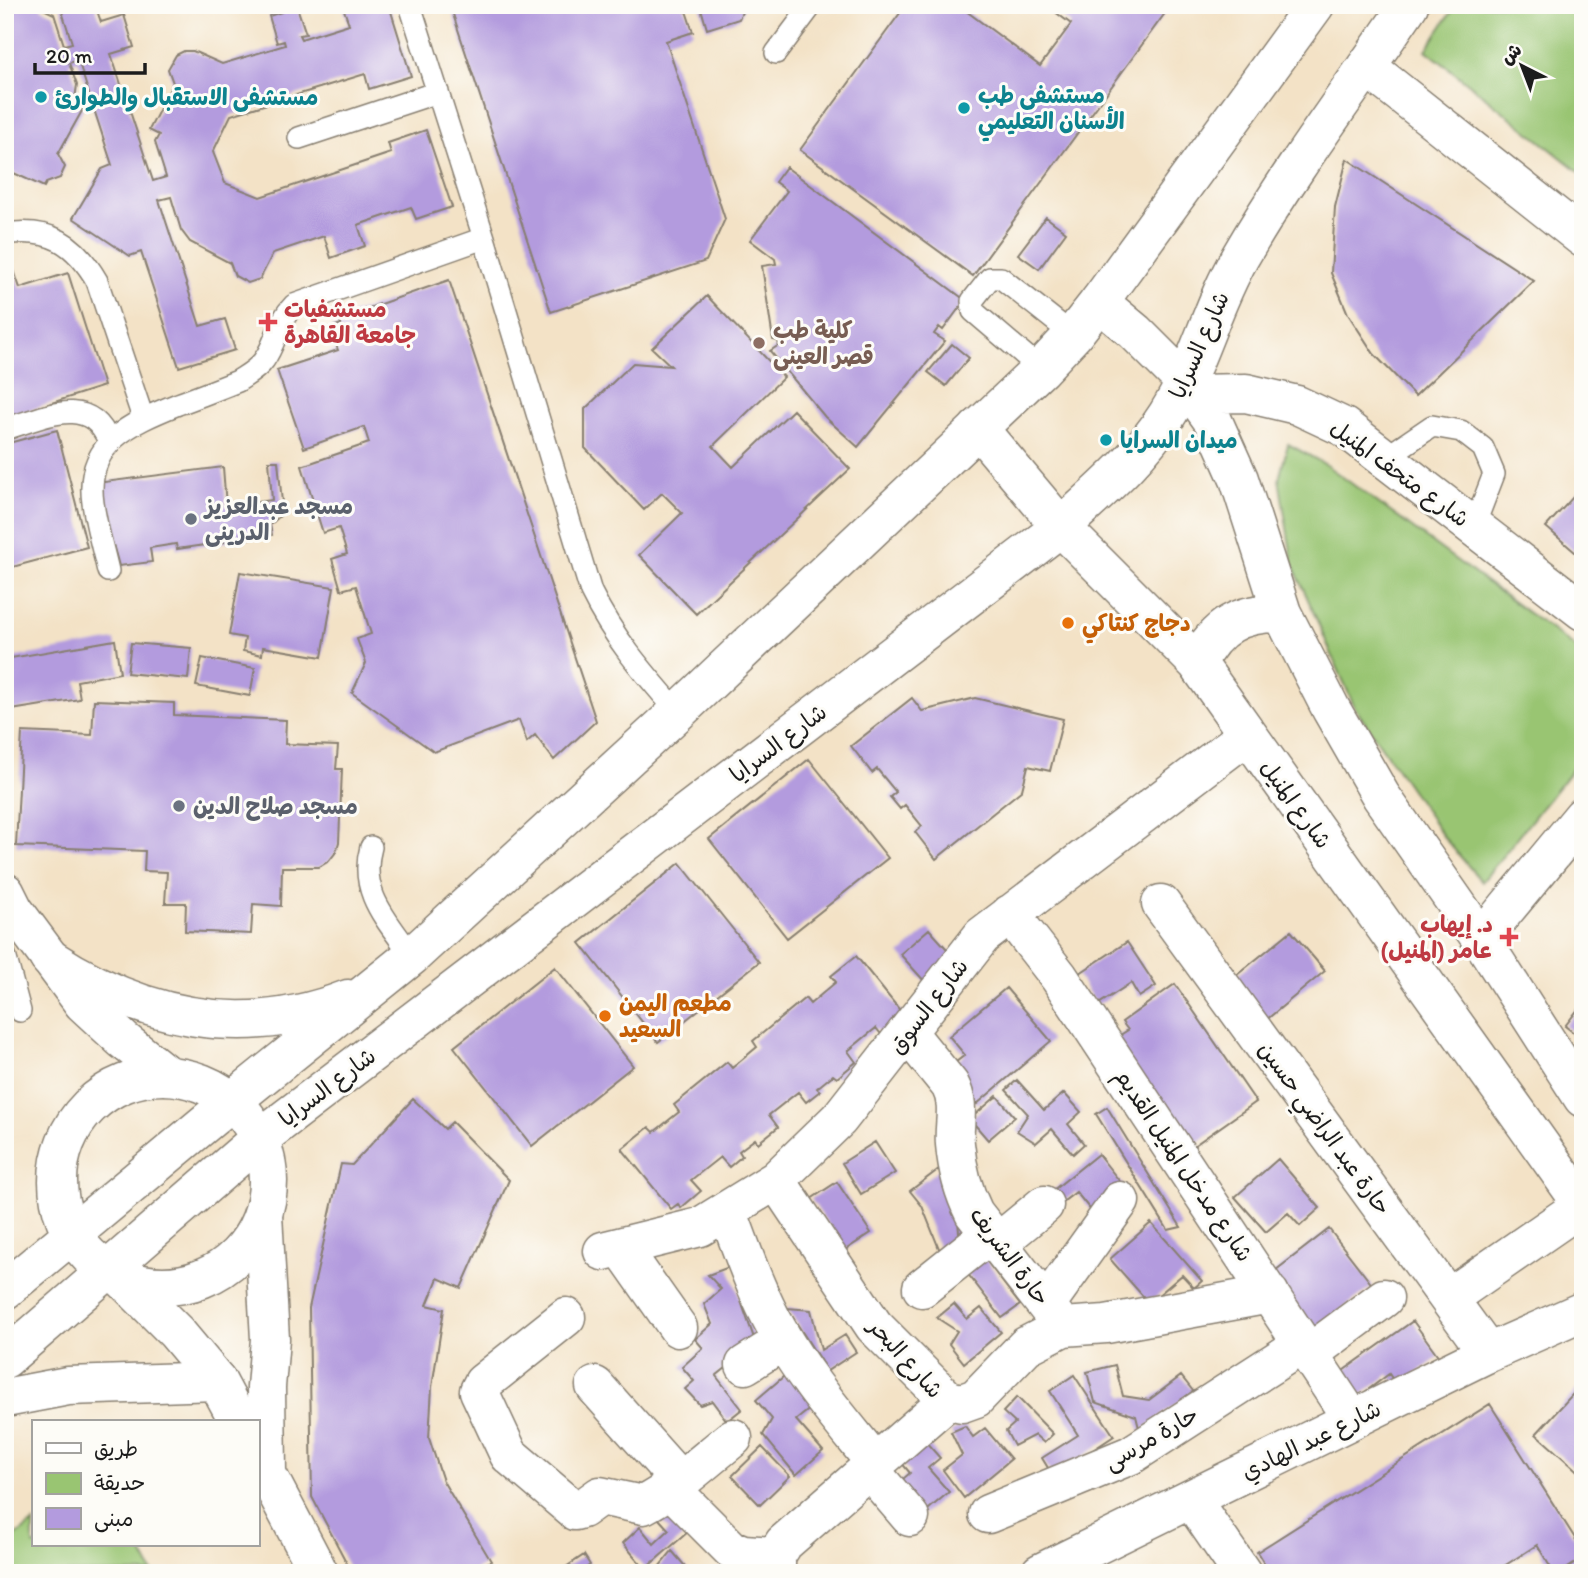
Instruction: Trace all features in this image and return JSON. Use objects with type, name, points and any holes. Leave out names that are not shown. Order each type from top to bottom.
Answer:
[{"type":"street","name":"شارع السرايا","points":[[5,1290],[412,956],[678,712],[1041,369],[1099,302],[1315,5]]},
{"type":"street","name":"شارع السرايا","points":[[5,1359],[116,1275],[259,1139],[1061,527],[1145,448],[1190,388],[1238,260],[1277,196],[1409,5]]},
{"type":"street","points":[[1367,67],[1583,238]]},
{"type":"street","points":[[1099,302],[1135,332],[1190,388],[1213,421],[1239,479],[1282,614],[1331,709],[1381,796],[1481,939],[1583,1098]]},
{"type":"street","name":"شارع متحف المنيل","points":[[1190,388],[1246,393],[1297,405],[1344,427],[1583,611]]},
{"type":"street","name":"شارع المنيل","points":[[978,428],[1061,527],[1196,663],[1583,1205]]},
{"type":"street","points":[[1196,663],[1216,634],[1231,623],[1247,616],[1282,614]]},
{"type":"street","name":"شارع السوق","points":[[678,1328],[612,1249],[700,1227],[776,1180],[839,1119],[982,936],[1247,735]]},
{"type":"street","points":[[1481,939],[1583,816]]},
{"type":"street","points":[[5,892],[14,910],[83,1003],[167,1076]]},
{"type":"street","name":"حارة عبد الراضي حسين","points":[[1161,904],[1450,1297],[1488,1353]]},
{"type":"street","name":"شارع مدخل المنيل القديم","points":[[1010,914],[1059,977],[1352,1419]]},
{"type":"street","points":[[49,958],[79,978],[124,999],[182,1015],[218,1019],[257,1020],[295,1014],[333,1004],[369,990]]},
{"type":"street","name":"حارة الشريف","points":[[907,1032],[955,1095],[955,1144],[966,1195],[974,1213],[1055,1315]]},
{"type":"street","points":[[116,1275],[145,1285],[166,1287],[208,1277],[242,1251],[254,1234],[268,1196],[266,1157],[243,1112],[232,1101],[202,1083],[167,1076],[145,1077],[124,1083],[103,1094],[86,1109],[72,1127],[58,1170],[58,1192],[71,1234],[93,1261],[116,1275],[176,1332],[217,1381],[238,1420]]},
{"type":"street","name":"شارع البحر","points":[[776,1180],[874,1326],[948,1400],[784,1543],[776,1564]]},
{"type":"street","points":[[948,1400],[962,1403],[976,1398],[1055,1315],[1120,1201]]},
{"type":"street","points":[[922,1288],[1044,1205]]},
{"type":"street","points":[[1450,1297],[1583,1205]]},
{"type":"street","points":[[727,1210],[759,1296],[783,1340],[910,1517]]},
{"type":"street","points":[[262,1215],[270,1339],[262,1464],[319,1573]]},
{"type":"street","points":[[1055,1315],[1106,1324],[1270,1294]]},
{"type":"street","name":"حارة مرسى","points":[[988,1514],[1131,1455],[1307,1349],[1384,1298]]},
{"type":"street","name":"شارع عبد الهادي","points":[[1040,1573],[1488,1353],[1583,1311]]},
{"type":"street","points":[[566,1317],[483,1383],[479,1391],[509,1455],[575,1511],[600,1496],[643,1505],[675,1484],[733,1438]]},
{"type":"street","points":[[745,1365],[783,1340]]},
{"type":"street","points":[[5,1398],[68,1386],[217,1381]]},
{"type":"street","points":[[595,1386],[731,1549],[776,1564]]},
{"type":"street","points":[[1191,1499],[1242,1573]]},
{"type":"lane","points":[[410,5],[591,592],[624,649],[678,712]]},
{"type":"lane","points":[[776,52],[812,5]]},
{"type":"lane","points":[[299,138],[438,92]]},
{"type":"lane","points":[[5,234],[24,232],[48,235],[68,245],[85,261],[97,281],[143,418]]},
{"type":"lane","points":[[108,571],[92,502],[92,481],[98,460],[109,442],[124,428],[238,381],[251,373],[263,362],[280,323],[294,305],[484,238]]},
{"type":"lane","points":[[1041,369],[973,311],[972,302],[990,278],[1001,278],[1073,335]]},
{"type":"lane","points":[[5,429],[64,412],[75,412],[97,421],[109,442]]},
{"type":"lane","points":[[1385,458],[1432,426],[1461,430],[1483,448],[1494,474],[1474,526]]},
{"type":"lane","points":[[371,848],[367,861],[369,888],[374,900],[412,956]]},
{"type":"lane","points":[[5,955],[20,1011]]},
{"type":"green space","points":[[1456,5],[1583,5],[1583,175],[1426,50]]},
{"type":"green space","points":[[1288,444],[1323,463],[1583,653],[1583,756],[1482,882],[1445,839],[1355,708],[1293,565],[1279,479]]},
{"type":"green space","points":[[32,1524],[32,1546],[139,1546],[153,1573],[5,1573],[5,1544]]},
{"type":"building","points":[[5,5],[42,5],[41,8],[54,14],[64,45],[72,43],[60,5],[95,5],[101,22],[124,15],[134,47],[111,54],[153,181],[166,177],[155,142],[159,135],[149,130],[173,83],[168,69],[176,55],[193,51],[222,64],[285,45],[284,41],[277,43],[269,16],[297,7],[306,34],[299,35],[301,39],[349,24],[344,10],[361,5],[389,5],[411,76],[369,89],[365,74],[231,115],[213,152],[225,183],[260,197],[391,153],[388,143],[426,130],[452,207],[416,219],[411,207],[358,225],[365,246],[331,258],[324,236],[273,253],[260,279],[248,283],[235,276],[230,263],[190,242],[181,230],[171,197],[159,200],[200,326],[225,319],[235,350],[179,367],[141,252],[130,256],[73,218],[102,169],[112,165],[78,60],[69,63],[77,85],[75,99],[83,109],[58,154],[65,167],[60,178],[46,183],[44,187],[5,169],[5,93],[9,84],[5,70]]},
{"type":"building","points":[[450,5],[684,5],[693,32],[666,41],[725,219],[706,261],[551,312]]},
{"type":"building","points":[[700,5],[745,5],[739,19],[707,29]]},
{"type":"building","name":"مستشفى طب الأسنان التعليمي","points":[[906,5],[958,5],[1040,66],[1071,24],[1046,5],[1171,5],[973,276],[800,150]]},
{"type":"building","points":[[1347,159],[1534,281],[1415,396],[1374,354],[1348,314],[1331,273],[1335,207]]},
{"type":"building","points":[[786,167],[965,300],[943,330],[939,327],[934,334],[945,341],[858,447],[825,417],[770,351],[779,345],[778,341],[773,340],[762,266],[776,264],[775,259],[750,240],[787,191],[775,182]]},
{"type":"building","points":[[1046,217],[1066,232],[1039,269],[1018,254]]},
{"type":"building","points":[[5,244],[20,288],[68,273],[104,386],[5,418]]},
{"type":"building","points":[[449,280],[596,721],[554,760],[535,735],[527,742],[519,720],[434,752],[352,693],[366,663],[357,639],[371,634],[356,586],[341,590],[332,559],[347,554],[339,528],[323,533],[302,466],[369,443],[364,427],[304,448],[277,370],[338,350],[330,328],[341,324],[340,318]]},
{"type":"building","points":[[707,296],[784,377],[713,446],[733,467],[793,410],[850,469],[696,614],[639,555],[682,513],[662,493],[644,510],[585,448],[585,409],[633,363],[671,366],[652,348]]},
{"type":"building","points":[[952,344],[969,358],[946,386],[928,372]]},
{"type":"building","points":[[57,430],[87,547],[5,569],[5,444]]},
{"type":"building","name":"مسجد عبدالعزيز الدرينى","points":[[269,461],[278,461],[283,513],[270,525],[272,535],[177,549],[176,544],[150,548],[152,562],[119,566],[96,483],[223,467],[226,506],[272,500]]},
{"type":"building","points":[[1583,486],[1583,559],[1546,527]]},
{"type":"building","points":[[240,572],[334,587],[322,657],[263,647],[262,655],[243,651],[245,638],[229,635]]},
{"type":"building","points":[[115,640],[120,673],[77,681],[80,699],[5,711],[5,659]]},
{"type":"building","points":[[131,643],[191,648],[188,679],[127,673]]},
{"type":"building","points":[[202,658],[255,668],[250,696],[196,686]]},
{"type":"building","points":[[912,698],[922,711],[975,698],[1063,719],[1050,771],[1028,766],[1022,790],[936,859],[915,832],[922,826],[905,805],[900,809],[890,797],[896,792],[877,769],[872,773],[851,746]]},
{"type":"building","name":"مسجد صلاح الدين","points":[[94,700],[174,703],[174,715],[286,720],[285,744],[338,746],[336,769],[342,769],[339,842],[336,852],[329,861],[319,867],[282,867],[281,906],[253,904],[251,934],[185,931],[186,903],[165,903],[167,872],[144,871],[145,851],[16,846],[22,732],[92,735]]},
{"type":"building","points":[[809,759],[888,858],[787,938],[709,839]]},
{"type":"building","points":[[680,863],[759,962],[658,1042],[580,943]]},
{"type":"building","points":[[929,929],[955,958],[926,983],[900,954]]},
{"type":"building","points":[[1291,931],[1325,971],[1266,1020],[1232,979]]},
{"type":"building","points":[[1127,942],[1156,986],[1139,997],[1131,983],[1097,1005],[1077,975]]},
{"type":"building","points":[[856,956],[903,1014],[884,1038],[876,1028],[848,1051],[856,1062],[837,1078],[833,1075],[817,1088],[820,1091],[806,1102],[798,1092],[769,1115],[778,1127],[758,1143],[755,1139],[739,1151],[742,1156],[729,1167],[720,1157],[691,1180],[701,1191],[681,1208],[678,1204],[671,1209],[622,1149],[649,1127],[654,1132],[679,1112],[674,1105],[727,1062],[732,1068],[757,1047],[753,1041],[805,998],[810,1004],[836,982],[831,976]]},
{"type":"building","points":[[555,967],[633,1066],[532,1146],[454,1047]]},
{"type":"building","points":[[1175,984],[1256,1102],[1189,1149],[1114,1039],[1128,1030],[1122,1022]]},
{"type":"building","points":[[1006,988],[1051,1041],[977,1104],[947,1069],[965,1055],[949,1036]]},
{"type":"building","points":[[1583,1003],[1583,1040],[1565,1026]]},
{"type":"building","points":[[1017,1080],[1044,1110],[1064,1093],[1081,1112],[1068,1124],[1084,1144],[1073,1154],[1052,1129],[1036,1143],[1017,1131],[1028,1114],[1006,1090]]},
{"type":"building","points":[[997,1096],[1015,1117],[988,1140],[970,1119]]},
{"type":"building","points":[[413,1099],[445,1129],[452,1122],[509,1180],[461,1288],[438,1278],[427,1305],[444,1309],[432,1387],[429,1438],[443,1481],[491,1561],[469,1573],[352,1573],[312,1497],[309,1308],[341,1164],[352,1165]]},
{"type":"building","points":[[1107,1107],[1181,1227],[1168,1230],[1096,1114]]},
{"type":"building","points":[[875,1142],[895,1173],[861,1194],[842,1163]]},
{"type":"building","points":[[1098,1154],[1125,1188],[1093,1213],[1076,1192],[1060,1204],[1051,1192]]},
{"type":"building","points":[[1278,1159],[1320,1208],[1300,1226],[1288,1213],[1266,1232],[1235,1197]]},
{"type":"building","points":[[939,1169],[955,1190],[960,1243],[940,1251],[922,1206],[910,1191]]},
{"type":"building","points":[[837,1182],[871,1233],[845,1250],[811,1199]]},
{"type":"building","points":[[1151,1223],[1202,1281],[1194,1288],[1182,1275],[1149,1303],[1110,1259]]},
{"type":"building","points":[[1329,1229],[1373,1286],[1314,1330],[1271,1274]]},
{"type":"building","points":[[982,1255],[1020,1305],[1002,1318],[964,1269]]},
{"type":"building","points":[[729,1267],[756,1344],[716,1376],[742,1409],[727,1421],[712,1401],[700,1405],[685,1389],[694,1381],[682,1367],[703,1348],[695,1339],[712,1324],[704,1304],[721,1289],[708,1275]]},
{"type":"building","points":[[954,1304],[967,1319],[981,1308],[1001,1332],[964,1363],[949,1344],[957,1331],[937,1318]]},
{"type":"building","points":[[787,1308],[811,1310],[821,1350],[845,1335],[856,1352],[827,1371]]},
{"type":"building","points":[[1413,1321],[1439,1357],[1398,1387],[1389,1374],[1357,1398],[1340,1373]]},
{"type":"building","points":[[1115,1365],[1123,1396],[1149,1400],[1181,1376],[1193,1391],[1140,1432],[1136,1416],[1095,1402],[1087,1372]]},
{"type":"building","points":[[790,1371],[817,1403],[796,1420],[823,1451],[796,1475],[763,1435],[772,1419],[756,1400]]},
{"type":"building","points":[[1074,1375],[1114,1436],[1053,1476],[1042,1458],[1078,1435],[1050,1391]]},
{"type":"building","points":[[1583,1383],[1583,1476],[1536,1434]]},
{"type":"building","points":[[1017,1397],[1053,1434],[1044,1443],[1035,1435],[1014,1446],[1006,1431],[1015,1423],[1003,1412]]},
{"type":"building","points":[[1490,1404],[1583,1551],[1583,1558],[1560,1573],[1554,1573],[1537,1545],[1493,1573],[1270,1573],[1257,1552]]},
{"type":"building","points":[[965,1426],[973,1437],[985,1428],[1011,1459],[964,1498],[943,1470],[962,1455],[951,1432]]},
{"type":"building","points":[[925,1441],[940,1458],[928,1468],[949,1492],[923,1514],[897,1484],[910,1473],[900,1461]]},
{"type":"building","points":[[762,1447],[790,1476],[760,1505],[732,1476]]},
{"type":"building","points":[[669,1510],[688,1532],[645,1569],[623,1543],[640,1527],[654,1544],[669,1530],[659,1519]]},
{"type":"building","points":[[672,1551],[691,1573],[654,1573]]},
{"type":"building","points":[[584,1555],[590,1565],[579,1573],[557,1573]]},
{"type":"place","name":"مستشفى الاستقبال والطوارئ","points":[[41,97]]},
{"type":"place","name":"مستشفى طب الأسنان التعليمي","points":[[964,108]]},
{"type":"place","name":"مستشفيات جامعة القاهرة","points":[[268,322]]},
{"type":"place","name":"كلية طب قصر العينى","points":[[759,343]]},
{"type":"place","name":"ميدان السرايا","points":[[1106,440]]},
{"type":"place","name":"مسجد عبدالعزيز الدرينى","points":[[191,519]]},
{"type":"place","name":"دجاج كنتاكي","points":[[1068,623]]},
{"type":"place","name":"مسجد صلاح الدين","points":[[179,806]]},
{"type":"place","name":"د. إيهاب عامر (المنيل)","points":[[1509,937]]},
{"type":"place","name":"مطعم اليمن السعيد","points":[[605,1016]]}]
